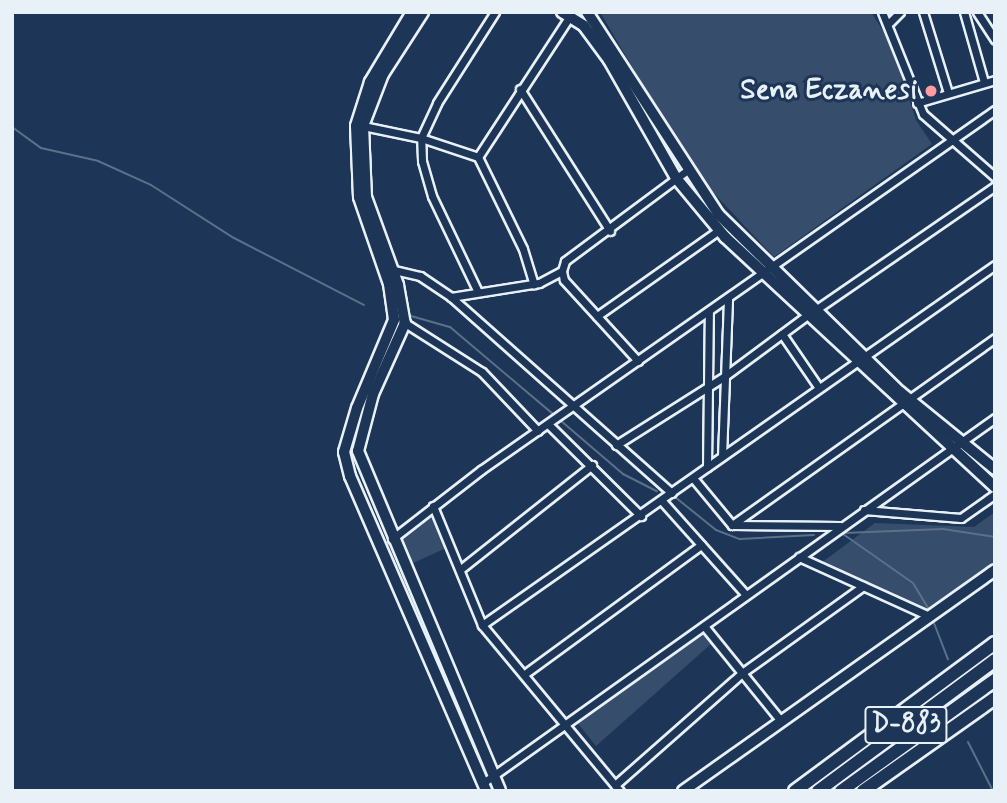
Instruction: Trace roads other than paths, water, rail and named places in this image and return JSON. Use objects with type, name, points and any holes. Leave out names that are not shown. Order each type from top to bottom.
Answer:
[{"type":"highway","points":[[796,791],[995,643]]},
{"type":"highway","name":"D-883","points":[[818,791],[995,660]]},
{"type":"highway","name":"D-883","points":[[841,791],[995,680]]},
{"type":"highway","points":[[861,791],[995,698]]},
{"type":"highway","points":[[796,791],[917,716]]},
{"type":"highway","points":[[861,791],[924,730]]},
{"type":"main road","points":[[412,12],[370,82],[356,127],[359,197],[389,284],[394,320],[357,408],[345,452],[350,476],[484,787]]},
{"type":"main road","points":[[424,12],[383,74],[363,126],[366,197],[394,270],[405,323],[358,440],[359,461],[500,791]]},
{"type":"main road","points":[[587,12],[646,98],[686,170],[718,214],[771,267],[810,314]]},
{"type":"main road","points":[[566,14],[609,60],[676,178],[719,230],[762,275],[810,314],[956,445],[995,487]]},
{"type":"main road","points":[[956,445],[995,469]]},
{"type":"main road","points":[[683,791],[995,570]]},
{"type":"street","points":[[477,290],[432,196],[422,161],[421,138],[437,103],[495,12]]},
{"type":"street","points":[[882,12],[890,22],[916,103],[995,177]]},
{"type":"street","points":[[890,22],[900,12]]},
{"type":"street","points":[[923,12],[948,93]]},
{"type":"street","points":[[964,12],[984,82]]},
{"type":"street","points":[[976,12],[994,38]]},
{"type":"street","points":[[478,157],[566,14]]},
{"type":"street","points":[[916,103],[995,80]]},
{"type":"street","points":[[520,89],[610,231]]},
{"type":"street","points":[[392,539],[433,506],[538,431],[995,110]]},
{"type":"street","points":[[363,126],[421,138],[478,157],[523,249],[534,284]]},
{"type":"street","points":[[638,361],[564,280],[562,271],[565,261],[610,231],[686,170]]},
{"type":"street","points":[[616,445],[725,376],[995,186]]},
{"type":"street","points":[[597,316],[719,230]]},
{"type":"street","points":[[482,625],[641,516],[819,387],[995,265]]},
{"type":"street","points":[[394,270],[420,276],[451,298],[576,405],[616,445],[672,493]]},
{"type":"street","points":[[451,298],[477,290],[534,284],[562,271]]},
{"type":"street","points":[[722,456],[728,299]]},
{"type":"street","points":[[707,467],[709,312]]},
{"type":"street","points":[[405,323],[482,372],[538,431]]},
{"type":"street","points":[[782,334],[819,387]]},
{"type":"street","points":[[732,524],[995,338]]},
{"type":"street","points":[[484,787],[494,777],[840,526],[995,418]]},
{"type":"street","points":[[550,423],[641,516]]},
{"type":"street","points":[[462,568],[592,465]]},
{"type":"street","points":[[693,478],[732,524],[840,526]]},
{"type":"street","points":[[864,510],[961,518],[995,494]]},
{"type":"street","points":[[662,501],[746,595]]},
{"type":"street","points":[[433,506],[462,568],[482,625],[526,673],[618,788],[742,673],[863,586]]},
{"type":"street","points":[[526,673],[701,545]]},
{"type":"street","points":[[799,557],[929,617]]},
{"type":"street","points":[[704,626],[781,721]]},
{"type":"waterway","points":[[12,127],[41,148],[98,161],[151,185],[234,238],[364,305]]},
{"type":"waterway","points":[[411,316],[450,327],[553,414]]},
{"type":"waterway","points":[[560,420],[623,474],[657,491]]},
{"type":"waterway","points":[[675,497],[716,530],[740,539],[814,535]]},
{"type":"waterway","points":[[844,533],[943,529],[995,537]]},
{"type":"waterway","points":[[843,534],[913,583],[930,611]]},
{"type":"waterway","points":[[934,623],[948,659]]},
{"type":"waterway","points":[[968,742],[993,791]]},
{"type":"place","name":"Sena Eczanesi","points":[[931,91]]}]
